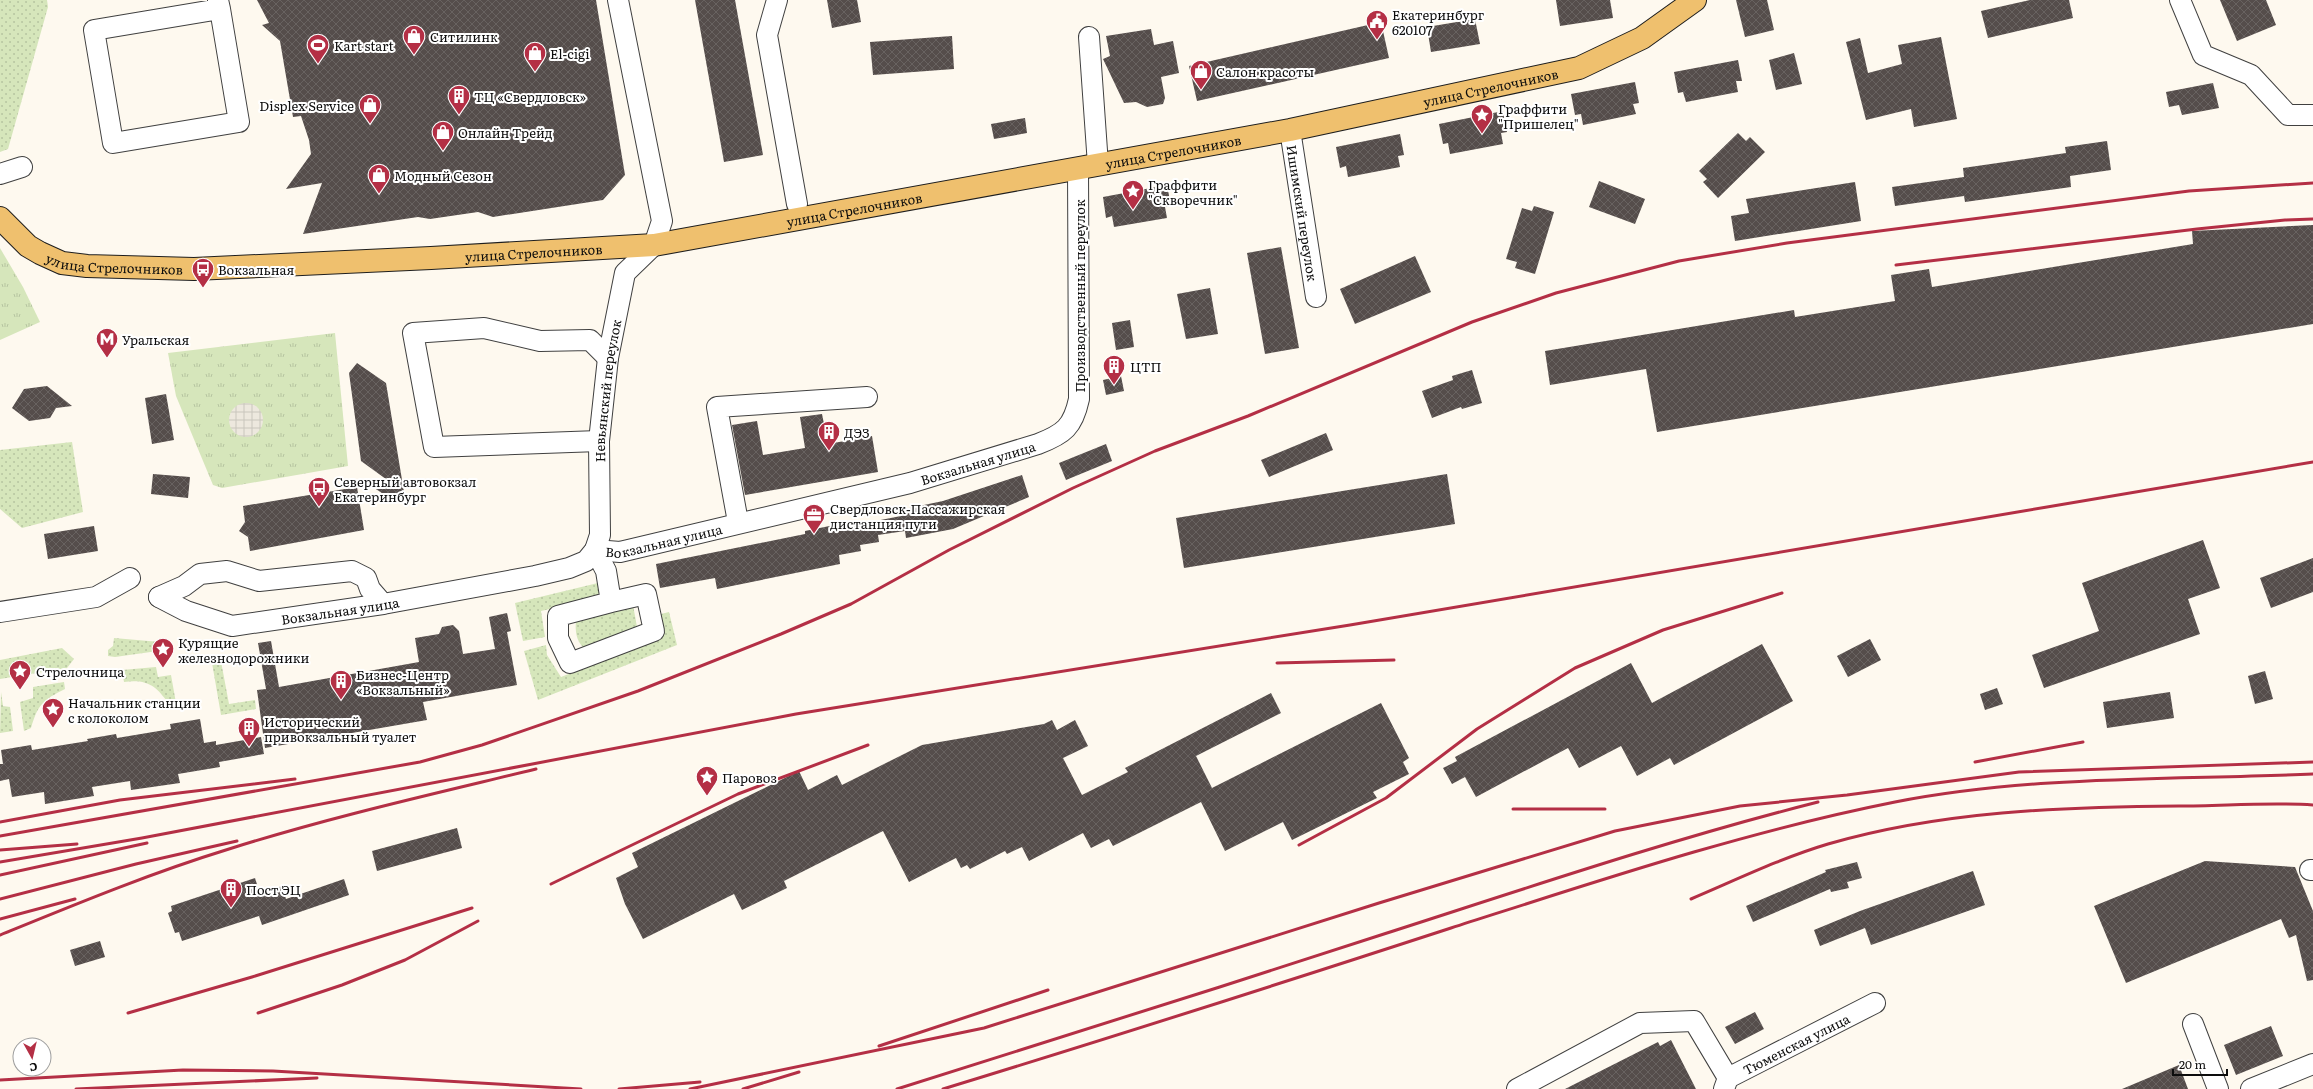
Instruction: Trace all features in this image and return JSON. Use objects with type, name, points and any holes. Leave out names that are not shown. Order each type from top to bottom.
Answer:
[{"type":"main road","name":"улица Стрелочников","points":[[0,218],[28,246],[40,254],[62,263],[87,266],[194,270],[438,258],[654,245],[1290,130],[1579,68],[1642,38],[1685,4]]},
{"type":"street","points":[[618,0],[662,221],[654,245]]},
{"type":"street","points":[[777,0],[767,35],[798,204]]},
{"type":"street","points":[[2180,0],[2203,55],[2251,75],[2288,115],[2313,115]]},
{"type":"street","points":[[219,5],[239,122],[113,143],[94,30],[219,5]]},
{"type":"street","name":"Производственный переулок","points":[[1072,422],[1079,399],[1088,167],[1089,37]]},
{"type":"street","name":"Ишимский переулок","points":[[1290,130],[1316,297]]},
{"type":"street","points":[[0,174],[22,168]]},
{"type":"street","name":"Невьянский переулок","points":[[595,550],[600,534],[599,441],[608,358],[625,273],[654,245]]},
{"type":"street","points":[[599,441],[434,448],[413,333],[484,328],[540,341],[590,340],[608,358]]},
{"type":"street","points":[[738,522],[717,407],[867,397]]},
{"type":"street","name":"Вокзальная улица","points":[[383,604],[370,589],[366,578],[352,571],[259,581],[227,571],[200,574],[184,586],[159,597],[186,611],[232,626],[383,604],[569,568],[586,561],[595,550],[620,552],[1053,438],[1065,430],[1072,422]]},
{"type":"street","points":[[595,550],[606,571],[612,602]]},
{"type":"street","points":[[4,608],[96,597],[130,578]]},
{"type":"street","points":[[646,594],[654,631],[570,663],[558,638],[558,616],[612,602],[646,594]]},
{"type":"street","name":"Тюменская улица","points":[[1726,1084],[1875,1003]]},
{"type":"street","points":[[1517,1089],[1640,1023],[1694,1021],[1726,1084]]},
{"type":"street","points":[[2193,1024],[2218,1089]]},
{"type":"street","points":[[2251,1089],[2313,1064]]},
{"type":"green space","points":[[0,0],[47,0],[48,7],[8,149],[0,152]]},
{"type":"green space","points":[[0,248],[23,287],[40,322],[0,340]]},
{"type":"green space","points":[[335,333],[348,466],[222,488],[213,485],[176,396],[168,353]]},
{"type":"green space","points":[[72,442],[83,512],[22,528],[0,509],[0,450]]},
{"type":"green space","points":[[602,582],[601,597],[541,611],[545,637],[523,641],[515,603]]},
{"type":"green space","points":[[633,605],[637,627],[584,648],[581,645],[577,636],[576,620]]},
{"type":"green space","points":[[669,612],[677,645],[538,700],[524,651],[546,645],[547,655],[561,677],[662,637],[657,615]]},
{"type":"green space","points":[[114,638],[160,642],[172,649],[115,657],[108,656],[108,650],[113,646]]},
{"type":"green space","points":[[62,648],[74,659],[67,668],[0,679],[0,660]]},
{"type":"green space","points":[[220,656],[229,704],[255,700],[256,709],[221,715],[211,657]]},
{"type":"green space","points":[[156,667],[158,677],[171,675],[176,703],[169,704],[151,685],[132,681],[124,682],[122,670]]},
{"type":"green space","points":[[64,682],[65,689],[51,696],[42,704],[36,713],[31,728],[24,731],[20,702],[33,698],[33,687]]},
{"type":"green space","points":[[1,692],[3,706],[10,707],[13,731],[0,733]]},
{"type":"shaded area","points":[[243,403],[249,403],[258,408],[262,414],[262,426],[258,432],[249,437],[243,437],[234,432],[229,423],[229,417],[234,408]]},
{"type":"building","name":"ТЦ «Свердловск»","points":[[257,0],[596,0],[625,175],[603,200],[493,217],[478,212],[430,219],[418,217],[303,234],[322,183],[286,189],[311,154],[309,140],[301,116],[293,117],[280,41],[262,25],[269,23]]},
{"type":"building","points":[[695,0],[735,0],[763,155],[724,162]]},
{"type":"building","points":[[827,0],[857,0],[861,22],[832,28]]},
{"type":"building","points":[[1556,0],[1610,0],[1613,18],[1560,26]]},
{"type":"building","points":[[1736,0],[1767,0],[1774,30],[1745,37]]},
{"type":"building","points":[[2030,0],[2069,0],[2073,18],[1988,38],[1981,11]]},
{"type":"building","points":[[2220,0],[2266,0],[2276,25],[2237,41]]},
{"type":"building","points":[[1475,19],[1480,44],[1431,52],[1427,27]]},
{"type":"building","points":[[1381,22],[1389,58],[1197,101],[1189,66]]},
{"type":"building","points":[[1151,29],[1154,45],[1173,41],[1179,73],[1161,77],[1165,98],[1163,104],[1147,107],[1136,102],[1124,103],[1103,59],[1110,56],[1106,36]]},
{"type":"building","points":[[952,36],[954,69],[873,75],[870,42]]},
{"type":"building","points":[[1941,37],[1957,119],[1914,127],[1911,109],[1866,120],[1846,42],[1860,38],[1868,73],[1902,64],[1898,45]]},
{"type":"building","points":[[1794,53],[1802,84],[1776,90],[1769,60]]},
{"type":"building","points":[[1738,60],[1742,81],[1736,81],[1738,92],[1686,102],[1683,92],[1678,93],[1674,72]]},
{"type":"building","points":[[1635,82],[1639,103],[1633,104],[1636,114],[1583,125],[1581,114],[1575,115],[1571,94]]},
{"type":"building","points":[[2213,83],[2219,108],[2182,115],[2179,105],[2169,107],[2166,92]]},
{"type":"building","points":[[1503,111],[1507,132],[1501,133],[1503,144],[1450,154],[1448,143],[1443,144],[1439,124]]},
{"type":"building","points":[[1025,118],[1027,133],[994,139],[991,124]]},
{"type":"building","points":[[1738,133],[1746,141],[1750,137],[1765,152],[1718,198],[1703,182],[1707,179],[1699,171]]},
{"type":"building","points":[[1400,134],[1404,155],[1398,156],[1400,167],[1348,177],[1346,166],[1340,168],[1336,147]]},
{"type":"building","points":[[2107,141],[2111,170],[2070,176],[2071,187],[1965,202],[1964,196],[1895,206],[1892,187],[1964,177],[1963,168],[2066,153],[2065,147]]},
{"type":"building","points":[[1599,181],[1645,199],[1635,224],[1589,207]]},
{"type":"building","points":[[1855,182],[1861,221],[1735,241],[1731,216],[1749,213],[1746,199]]},
{"type":"building","points":[[1167,185],[1171,206],[1165,207],[1167,218],[1114,227],[1112,216],[1106,218],[1103,197]]},
{"type":"building","points":[[1534,206],[1554,212],[1535,274],[1515,268],[1517,262],[1506,259],[1522,208],[1532,211]]},
{"type":"building","points":[[2313,225],[2313,324],[1657,432],[1646,369],[1550,385],[1545,351],[1794,310],[1795,317],[1895,301],[1891,275],[1929,269],[1932,287],[2193,244],[2192,231]]},
{"type":"building","points":[[1281,247],[1299,348],[1265,354],[1247,253]]},
{"type":"building","points":[[1415,256],[1431,292],[1355,324],[1340,289]]},
{"type":"building","points":[[1210,288],[1218,334],[1186,339],[1177,294]]},
{"type":"building","points":[[1130,320],[1134,347],[1116,350],[1112,323]]},
{"type":"building","points":[[357,363],[386,383],[404,492],[395,502],[370,485],[390,482],[361,461],[349,373]]},
{"type":"building","points":[[1472,370],[1482,403],[1462,409],[1461,407],[1432,418],[1422,391],[1453,380],[1452,376]]},
{"type":"building","name":"ЦТП","points":[[1121,376],[1124,391],[1106,395],[1103,380]]},
{"type":"building","points":[[47,386],[72,406],[56,408],[50,418],[29,421],[12,408],[24,389]]},
{"type":"building","points":[[166,394],[174,440],[152,444],[145,398]]},
{"type":"building","name":"ДЭЗ","points":[[822,414],[828,444],[872,436],[878,472],[745,495],[732,425],[757,421],[763,455],[805,448],[800,417]]},
{"type":"building","points":[[1326,433],[1333,450],[1269,477],[1261,460]]},
{"type":"building","points":[[1106,444],[1112,461],[1066,480],[1059,463]]},
{"type":"building","points":[[153,474],[190,477],[188,498],[151,494]]},
{"type":"building","points":[[1447,474],[1455,524],[1184,568],[1176,518]]},
{"type":"building","points":[[1022,475],[1029,497],[953,529],[906,538],[905,531],[878,535],[879,542],[860,545],[861,551],[839,555],[840,564],[717,589],[715,578],[660,588],[656,564],[805,534],[805,531],[854,521],[855,525],[901,516],[900,510],[943,501]]},
{"type":"building","points":[[357,487],[364,530],[250,551],[248,537],[239,531],[245,522],[243,506]]},
{"type":"building","points":[[94,526],[98,551],[48,559],[44,534]]},
{"type":"building","points":[[2203,540],[2220,588],[2188,599],[2200,634],[2044,688],[2032,655],[2099,631],[2082,583]]},
{"type":"building","points":[[2313,558],[2313,592],[2271,608],[2260,578]]},
{"type":"building","name":"Бизнес-Центр «Вокзальный»","points":[[507,613],[511,631],[507,632],[517,685],[423,702],[427,720],[265,748],[257,690],[266,689],[258,643],[271,641],[279,687],[419,662],[415,638],[439,634],[442,627],[453,625],[459,631],[463,654],[495,649],[489,617]]},
{"type":"building","points":[[1870,639],[1881,660],[1848,677],[1837,656]]},
{"type":"building","points":[[1762,644],[1793,701],[1674,765],[1670,758],[1637,776],[1621,746],[1579,768],[1568,748],[1476,797],[1465,777],[1452,784],[1443,768],[1457,761],[1455,757],[1631,663],[1652,703]]},
{"type":"building","points":[[2265,671],[2273,699],[2255,704],[2248,676]]},
{"type":"building","points":[[1997,688],[2003,704],[1985,710],[1980,694]]},
{"type":"building","points":[[2170,692],[2174,718],[2107,728],[2103,702]]},
{"type":"building","points":[[1271,693],[1281,713],[1196,756],[1212,788],[1381,703],[1409,758],[1403,762],[1409,774],[1373,792],[1377,798],[1292,840],[1283,822],[1225,851],[1201,802],[1113,846],[1109,839],[1091,848],[1083,833],[1029,861],[1022,847],[1007,854],[1005,851],[970,869],[967,865],[961,868],[956,858],[909,882],[883,831],[784,881],[787,888],[742,910],[734,894],[643,939],[625,904],[616,878],[638,867],[632,853],[799,771],[808,790],[837,775],[842,785],[922,745],[1044,724],[1052,720],[1057,730],[1075,720],[1088,746],[1063,758],[1082,795],[1128,772],[1125,768]]},
{"type":"building","points":[[200,719],[204,743],[216,741],[216,745],[261,737],[264,754],[219,762],[220,767],[178,774],[180,783],[131,790],[130,781],[92,787],[94,796],[45,804],[44,792],[12,797],[9,779],[0,781],[0,764],[3,764],[1,750],[31,745],[32,750],[88,741],[87,739],[116,734],[117,738],[171,729],[170,724]]},
{"type":"building","points":[[457,828],[462,848],[377,871],[372,851]]},
{"type":"building","points":[[2205,861],[2295,867],[2313,911],[2313,980],[2307,981],[2296,935],[2289,938],[2281,919],[2126,983],[2094,906]]},
{"type":"building","points":[[1857,862],[1862,878],[1847,882],[1849,888],[1831,892],[1830,889],[1753,922],[1746,906],[1826,872],[1825,870]]},
{"type":"building","points":[[1973,871],[1985,905],[1871,945],[1865,928],[1820,946],[1814,930],[1860,911]]},
{"type":"building","name":"Пост ЭЦ","points":[[255,878],[260,894],[282,886],[286,899],[344,879],[349,895],[262,925],[259,916],[182,941],[179,932],[175,933],[168,913],[172,911],[171,906]]},
{"type":"building","points":[[100,941],[105,957],[75,966],[70,950]]},
{"type":"building","points":[[1755,1012],[1764,1029],[1735,1044],[1725,1027]]},
{"type":"building","points":[[2271,1026],[2283,1056],[2236,1075],[2224,1045]]},
{"type":"building","points":[[1671,1040],[1696,1089],[1565,1089],[1658,1042],[1660,1046]]},
{"type":"building","points":[[2179,1065],[2188,1089],[2122,1089]]},
{"type":"railway","points":[[0,836],[420,762],[482,745],[638,691],[781,634],[851,604],[949,550],[1073,488],[1155,451],[1248,416],[1472,322],[1556,293],[1679,261],[1787,243],[2189,191],[2313,183]]},
{"type":"railway","points":[[1896,265],[2197,229],[2285,220],[2313,219]]},
{"type":"railway","points":[[0,862],[142,838],[796,714],[1350,625],[2313,462]]},
{"type":"railway","points":[[1299,845],[1386,798],[1477,729],[1575,668],[1663,630],[1782,593]]},
{"type":"railway","points":[[1277,663],[1394,660]]},
{"type":"railway","points":[[1975,762],[2083,742]]},
{"type":"railway","points":[[551,884],[738,794],[868,745]]},
{"type":"railway","points":[[690,1089],[984,1028],[1379,903],[1615,831],[1740,806],[1847,795],[2019,772],[2313,762]]},
{"type":"railway","points":[[0,935],[85,900],[142,879],[200,858],[267,837],[343,816],[536,769]]},
{"type":"railway","points":[[943,1089],[1197,1010],[1616,875],[1727,843],[1839,814],[1947,793],[1999,787],[2104,780],[2313,774]]},
{"type":"railway","points":[[0,822],[120,800],[295,779]]},
{"type":"railway","points":[[897,1089],[1601,864],[1763,816],[1818,802]]},
{"type":"railway","points":[[1691,899],[1810,850],[1871,833],[1914,824],[2002,813],[2046,810],[2263,804],[2313,805]]},
{"type":"railway","points":[[1513,809],[1605,809]]},
{"type":"railway","points":[[0,899],[136,864],[237,841]]},
{"type":"railway","points":[[0,875],[147,843]]},
{"type":"railway","points":[[0,850],[77,844]]},
{"type":"railway","points":[[0,919],[75,899]]},
{"type":"railway","points":[[128,1013],[252,977],[472,908]]},
{"type":"railway","points":[[258,1013],[342,985],[405,960],[478,921]]},
{"type":"railway","points":[[879,1046],[1048,990]]},
{"type":"railway","points":[[0,1080],[183,1070],[273,1071],[581,1089]]},
{"type":"railway","points":[[743,1089],[799,1072]]},
{"type":"railway","points":[[76,1089],[317,1078]]},
{"type":"railway","points":[[619,1089],[700,1082]]},
{"type":"place","name":"Екатеринбург 620107","points":[[1377,40]]},
{"type":"place","name":"Ситилинк","points":[[414,56]]},
{"type":"place","name":"Kart start","points":[[318,64]]},
{"type":"place","name":"El-cigi","points":[[535,72]]},
{"type":"place","name":"Салон красоты","points":[[1201,90]]},
{"type":"place","name":"ТЦ «Свердловск»","points":[[459,116]]},
{"type":"place","name":"Displex Service","points":[[370,124]]},
{"type":"place","name":"Граффити \"Пришелец\"","points":[[1482,134]]},
{"type":"place","name":"Онлайн Трейд","points":[[443,152]]},
{"type":"place","name":"Модный Сезон","points":[[379,194]]},
{"type":"place","name":"Граффити \"Скворечник\"","points":[[1133,210]]},
{"type":"place","name":"Вокзальная","points":[[203,288]]},
{"type":"place","name":"Уральская","points":[[107,358]]},
{"type":"place","name":"ЦТП","points":[[1114,386]]},
{"type":"place","name":"ДЭЗ","points":[[829,452]]},
{"type":"place","name":"Северный автовокзал Екатеринбург","points":[[319,508]]},
{"type":"place","name":"Свердловск-Пассажирская дистанция пути","points":[[814,534]]},
{"type":"place","name":"Курящие железнодорожники","points":[[163,668]]},
{"type":"place","name":"Стрелочница","points":[[20,690]]},
{"type":"place","name":"Бизнес-Центр «Вокзальный»","points":[[341,700]]},
{"type":"place","name":"Начальник станции с колоколом","points":[[53,728]]},
{"type":"place","name":"Исторический привокзальный туалет","points":[[249,748]]},
{"type":"place","name":"Паровоз","points":[[707,796]]},
{"type":"place","name":"Пост ЭЦ","points":[[231,908]]}]
